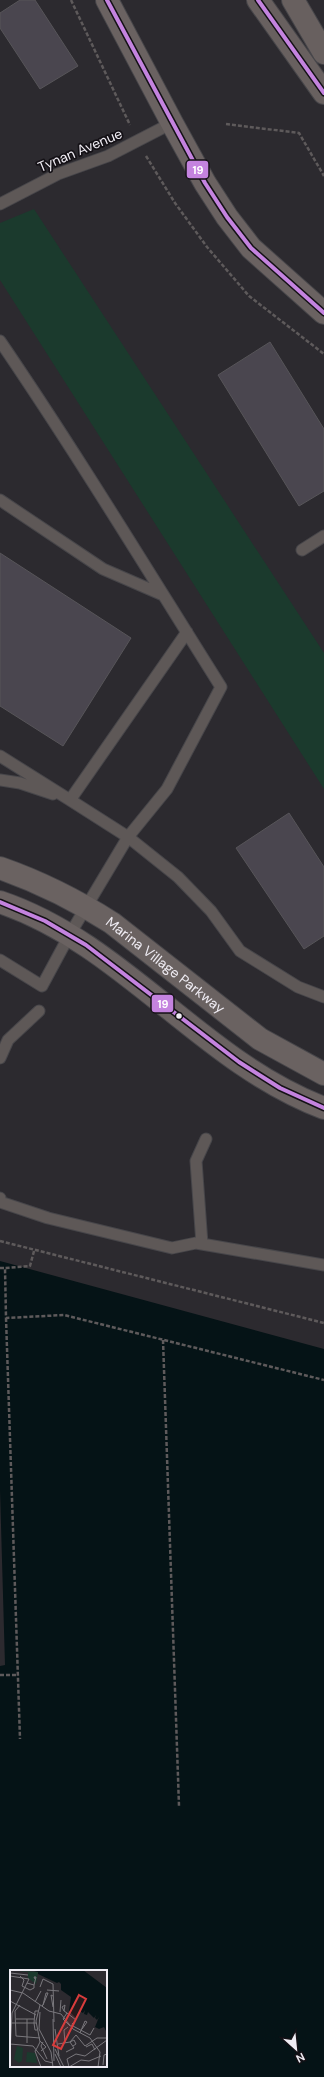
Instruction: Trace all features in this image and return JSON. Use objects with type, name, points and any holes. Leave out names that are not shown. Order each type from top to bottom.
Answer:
[{"type":"main road","points":[[258,0],[324,93]]},
{"type":"main road","points":[[293,0],[324,53]]},
{"type":"street","points":[[107,0],[205,183],[227,217],[250,248],[324,313]]},
{"type":"street","name":"Marina Village Parkway","points":[[0,868],[59,892],[112,923],[260,1039],[324,1074]]},
{"type":"street","points":[[0,902],[41,919],[70,934],[96,951],[242,1066],[275,1086],[324,1108]]},
{"type":"lane","name":"Tynan Avenue","points":[[0,204],[58,174],[108,156],[172,123]]},
{"type":"lane","points":[[0,341],[221,686],[167,789],[128,837],[70,934],[42,986],[0,960]]},
{"type":"lane","points":[[0,500],[102,569],[163,595]]},
{"type":"lane","points":[[302,550],[324,536]]},
{"type":"lane","points":[[70,800],[187,632]]},
{"type":"lane","points":[[0,756],[128,837],[178,877],[211,911],[240,951],[298,987],[324,997]]},
{"type":"lane","points":[[0,780],[20,783],[70,800]]},
{"type":"lane","points":[[0,1058],[8,1040],[40,1012]]},
{"type":"lane","points":[[202,1244],[196,1161],[206,1139]]},
{"type":"lane","points":[[0,1198],[0,1202],[48,1218],[172,1248],[196,1243],[324,1265]]},
{"type":"path","points":[[70,0],[137,141],[175,203],[207,248],[249,296],[324,354]]},
{"type":"path","points":[[226,124],[299,133],[324,176]]},
{"type":"path","points":[[0,1241],[34,1251],[324,1323]]},
{"type":"path","points":[[0,1268],[30,1266],[34,1251]]},
{"type":"path","points":[[4,1268],[20,1738]]},
{"type":"path","points":[[6,1318],[64,1316],[324,1380]]},
{"type":"path","points":[[163,1340],[179,1806]]},
{"type":"path","points":[[0,1675],[18,1675]]},
{"type":"green space","points":[[34,209],[324,653],[324,789],[0,280],[0,223]]},
{"type":"shaded area","points":[[0,1261],[324,1349],[324,2077],[0,2077],[0,1666],[5,1665],[0,1490]]},
{"type":"building","points":[[20,0],[35,0],[78,66],[40,89],[0,28],[0,13]]},
{"type":"building","points":[[270,342],[324,429],[324,491],[299,506],[218,375]]},
{"type":"building","points":[[0,553],[131,638],[63,746],[0,706]]},
{"type":"building","points":[[289,813],[324,867],[324,936],[304,949],[236,848]]},
{"type":"transit line","name":"19","points":[[107,0],[205,183],[227,217],[251,248],[324,313]]},
{"type":"transit line","name":"19","points":[[258,0],[324,93]]},
{"type":"transit line","name":"19","points":[[0,902],[45,921],[86,945],[239,1062],[280,1088],[324,1108]]}]
